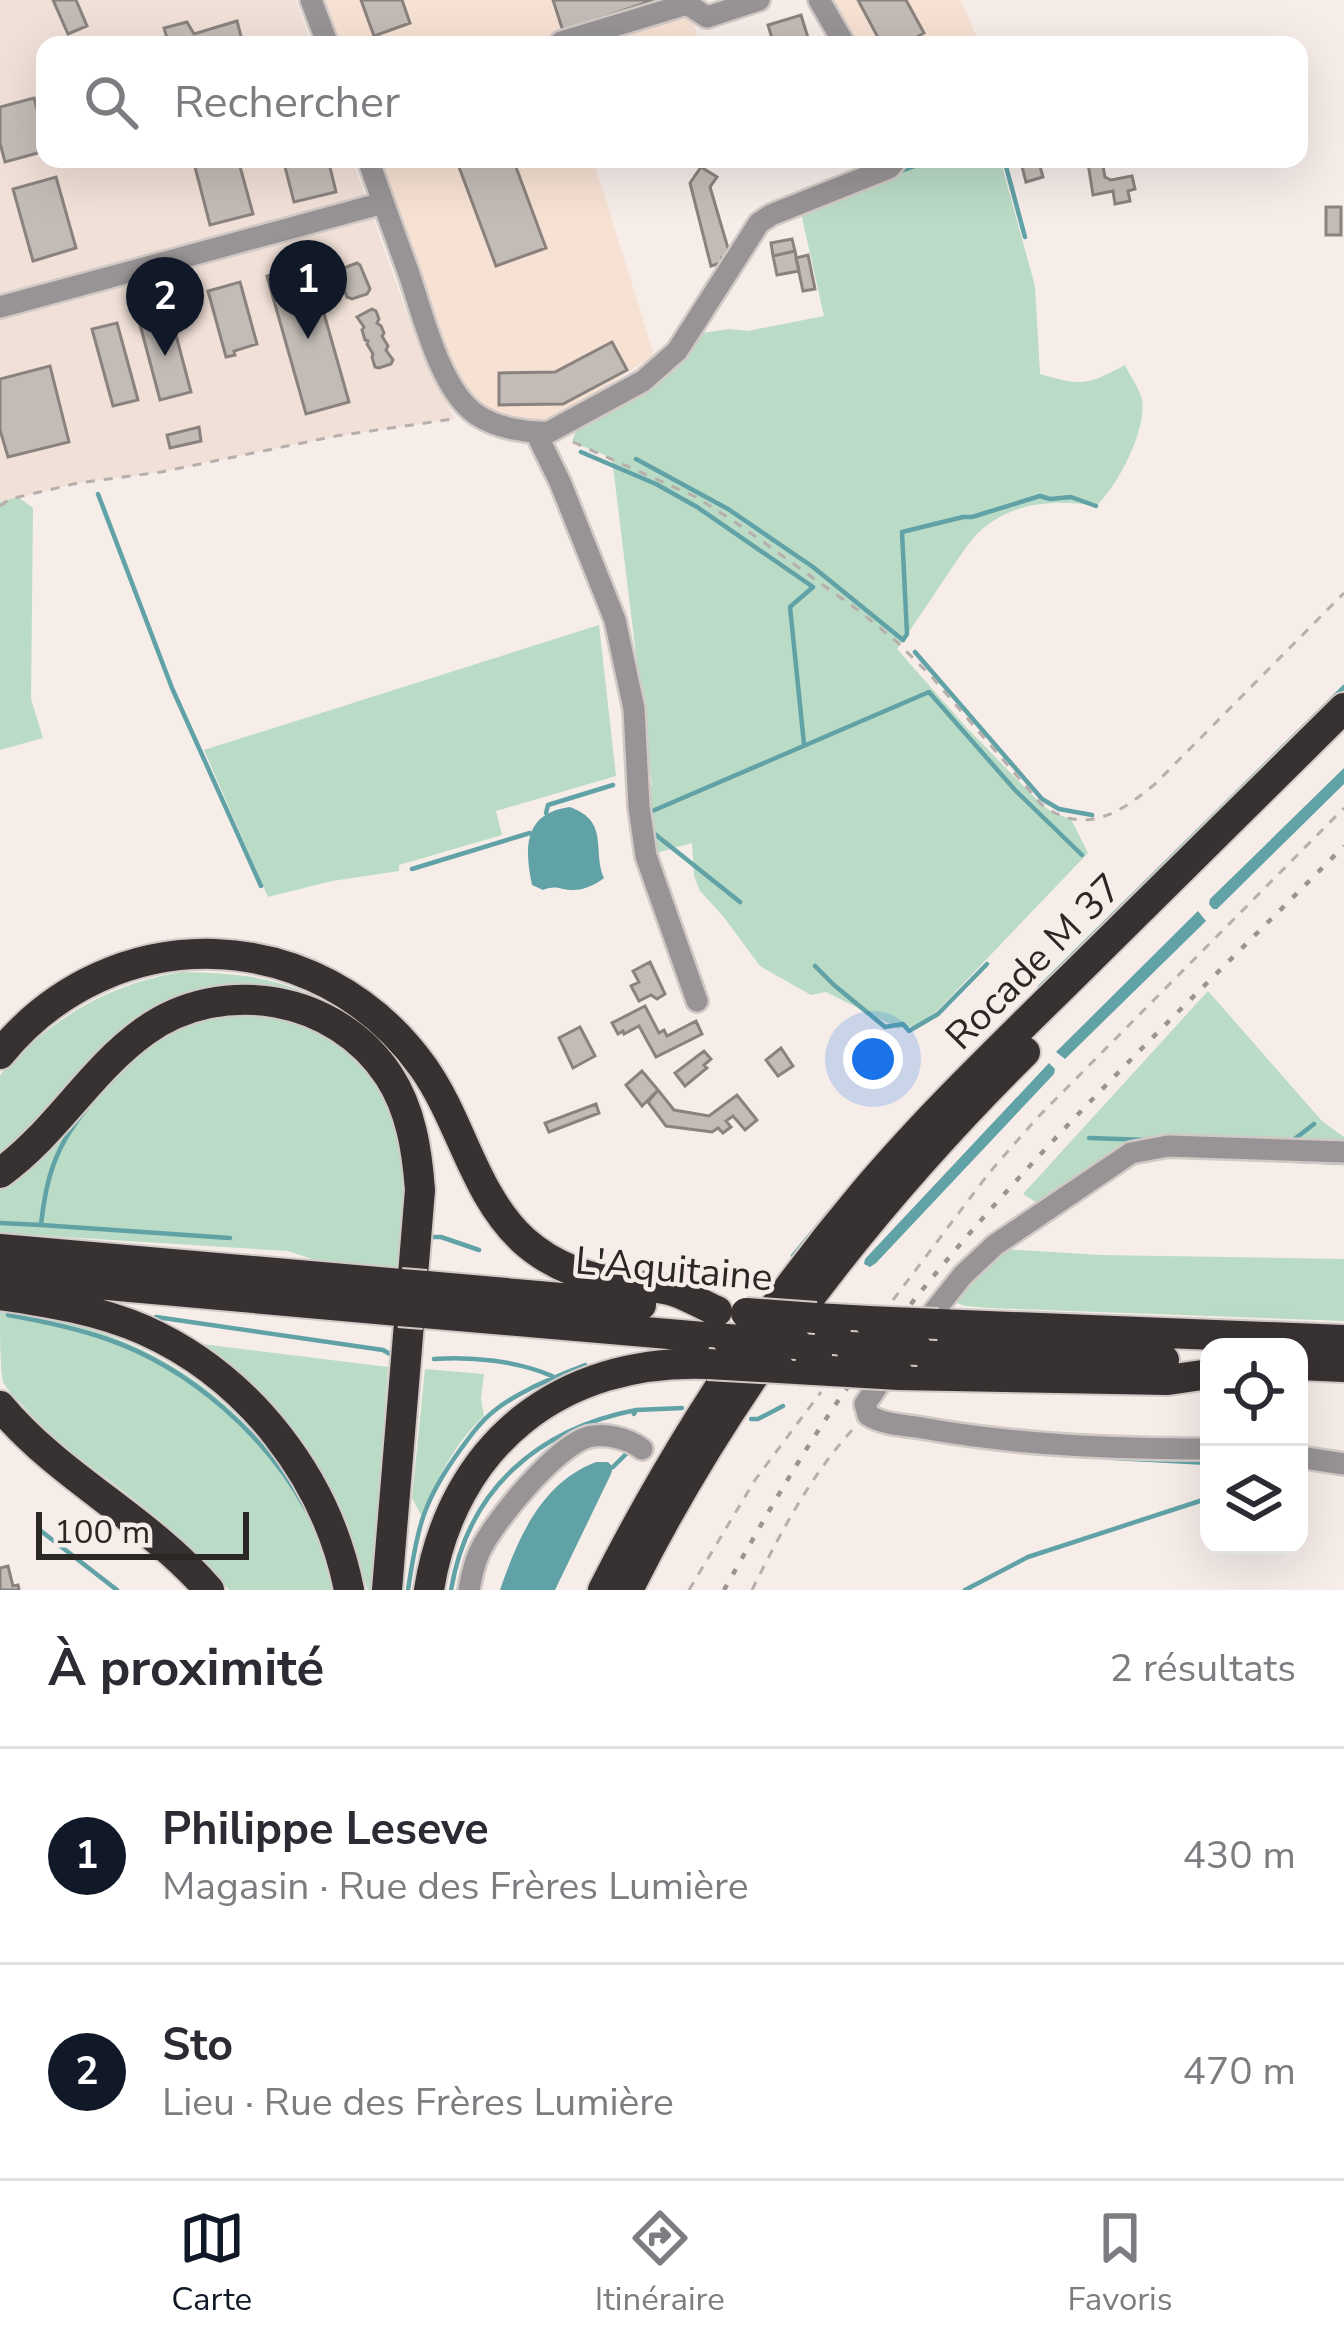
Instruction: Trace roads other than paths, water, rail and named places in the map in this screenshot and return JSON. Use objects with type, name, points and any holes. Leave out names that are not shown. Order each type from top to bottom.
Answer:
[{"type":"highway","name":"Rocade M 37","points":[[603,1590],[716,1391],[796,1277],[866,1191],[972,1076],[1344,708]]},
{"type":"highway","name":"Rocade M 37","points":[[628,1590],[752,1376],[884,1205],[1014,1063],[1344,736]]},
{"type":"highway","points":[[0,1054],[30,1022],[74,989],[149,959],[218,953],[259,958],[306,973],[357,1001],[400,1038],[439,1092],[493,1203],[538,1252],[585,1276],[673,1291],[730,1321]]},
{"type":"highway","points":[[0,1173],[39,1140],[131,1042],[185,1010],[229,1000],[268,1000],[318,1015],[363,1045],[402,1101],[418,1158],[420,1190],[387,1590]]},
{"type":"highway","name":"L'Aquitaine","points":[[0,1249],[412,1298]]},
{"type":"highway","name":"L'Aquitaine","points":[[0,1276],[730,1321],[876,1317],[938,1324],[1344,1340]]},
{"type":"highway","points":[[0,1295],[116,1319],[168,1343],[223,1380],[268,1424],[305,1476],[338,1545],[349,1590]]},
{"type":"highway","name":"L'Aquitaine","points":[[730,1321],[788,1356]]},
{"type":"highway","points":[[429,1590],[438,1546],[455,1502],[481,1461],[507,1432],[556,1396],[599,1376],[664,1364],[788,1356],[835,1368],[909,1363],[1200,1362]]},
{"type":"highway","points":[[909,1363],[1003,1379],[1168,1380],[1200,1375]]},
{"type":"highway","points":[[1308,1365],[1344,1367]]},
{"type":"highway","points":[[0,1406],[51,1457],[157,1539],[209,1590]]},
{"type":"street","points":[[311,0],[325,36]]},
{"type":"street","points":[[581,36],[687,4],[707,17],[759,0]]},
{"type":"street","points":[[819,0],[840,36]]},
{"type":"street","points":[[371,168],[447,376],[473,411],[520,431],[543,432],[643,380],[677,351],[759,224],[889,168]]},
{"type":"street","points":[[0,307],[383,203]]},
{"type":"street","points":[[543,432],[615,620],[632,692],[646,856],[697,1001]]},
{"type":"street","points":[[1200,1449],[992,1440],[887,1423],[868,1415],[865,1404],[963,1275],[995,1245],[1119,1159],[1168,1146],[1344,1152]]},
{"type":"street","points":[[470,1590],[488,1538],[529,1483],[577,1442],[596,1436],[627,1440],[642,1448]]},
{"type":"street","points":[[1308,1458],[1344,1464]]},
{"type":"water","points":[[1344,768],[1344,784],[1213,909],[1210,899]]},
{"type":"water","points":[[570,807],[595,828],[604,878],[579,890],[543,890],[532,885],[531,834],[544,816]]},
{"type":"water","points":[[1198,911],[1206,921],[1065,1059],[1056,1052]]},
{"type":"water","points":[[1049,1063],[1054,1074],[876,1263],[864,1264],[865,1259]]},
{"type":"water","points":[[608,1462],[613,1467],[611,1474],[555,1590],[500,1590],[524,1532],[546,1498],[577,1471]]},
{"type":"waterway","points":[[895,173],[909,168]]},
{"type":"waterway","points":[[1006,168],[1025,237]]},
{"type":"waterway","points":[[581,452],[697,507],[813,587],[790,607],[804,744]]},
{"type":"waterway","points":[[636,459],[728,509],[813,567],[903,640],[907,634],[902,532],[1040,496],[1071,497],[1096,506]]},
{"type":"waterway","points":[[98,494],[172,688],[261,886]]},
{"type":"waterway","points":[[915,652],[1042,799],[1059,809],[1092,815]]},
{"type":"waterway","points":[[1040,987],[1344,687]]},
{"type":"waterway","points":[[650,812],[929,692],[1015,790],[1082,855]]},
{"type":"waterway","points":[[546,813],[548,805],[613,785]]},
{"type":"waterway","points":[[651,831],[740,902]]},
{"type":"waterway","points":[[412,869],[530,833]]},
{"type":"waterway","points":[[815,966],[885,1027],[903,1024],[909,1031],[938,1014],[987,964]]},
{"type":"waterway","points":[[87,1108],[54,1162],[41,1225],[230,1238]]},
{"type":"waterway","points":[[1292,1141],[1314,1124]]},
{"type":"waterway","points":[[1089,1138],[1149,1140]]},
{"type":"waterway","points":[[1278,1160],[1344,1163]]},
{"type":"waterway","points":[[793,1256],[835,1205]]},
{"type":"waterway","points":[[0,1223],[41,1225]]},
{"type":"waterway","points":[[433,1237],[479,1250]]},
{"type":"waterway","points":[[8,1315],[107,1339],[168,1367],[248,1431],[307,1511]]},
{"type":"waterway","points":[[156,1317],[383,1350],[395,1357]]},
{"type":"waterway","points":[[434,1359],[494,1361],[552,1376]]},
{"type":"waterway","points":[[408,1590],[429,1502],[470,1436],[515,1397],[585,1365]]},
{"type":"waterway","points":[[751,1419],[783,1406]]},
{"type":"waterway","points":[[634,1414],[636,1410],[682,1408]]},
{"type":"waterway","points":[[451,1590],[473,1522],[513,1469],[568,1432],[636,1410]]},
{"type":"waterway","points":[[613,1467],[627,1453]]},
{"type":"waterway","points":[[1114,1458],[1200,1463]]},
{"type":"waterway","points":[[965,1590],[1028,1557],[1200,1501]]},
{"type":"waterway","points":[[41,1531],[117,1590]]},
{"type":"railway","points":[[724,1590],[821,1426],[912,1302],[1029,1166],[1344,846]]},
{"type":"place","name":"Philippe Leseve","points":[[308,339]]},
{"type":"place","name":"Sto","points":[[165,356]]}]
